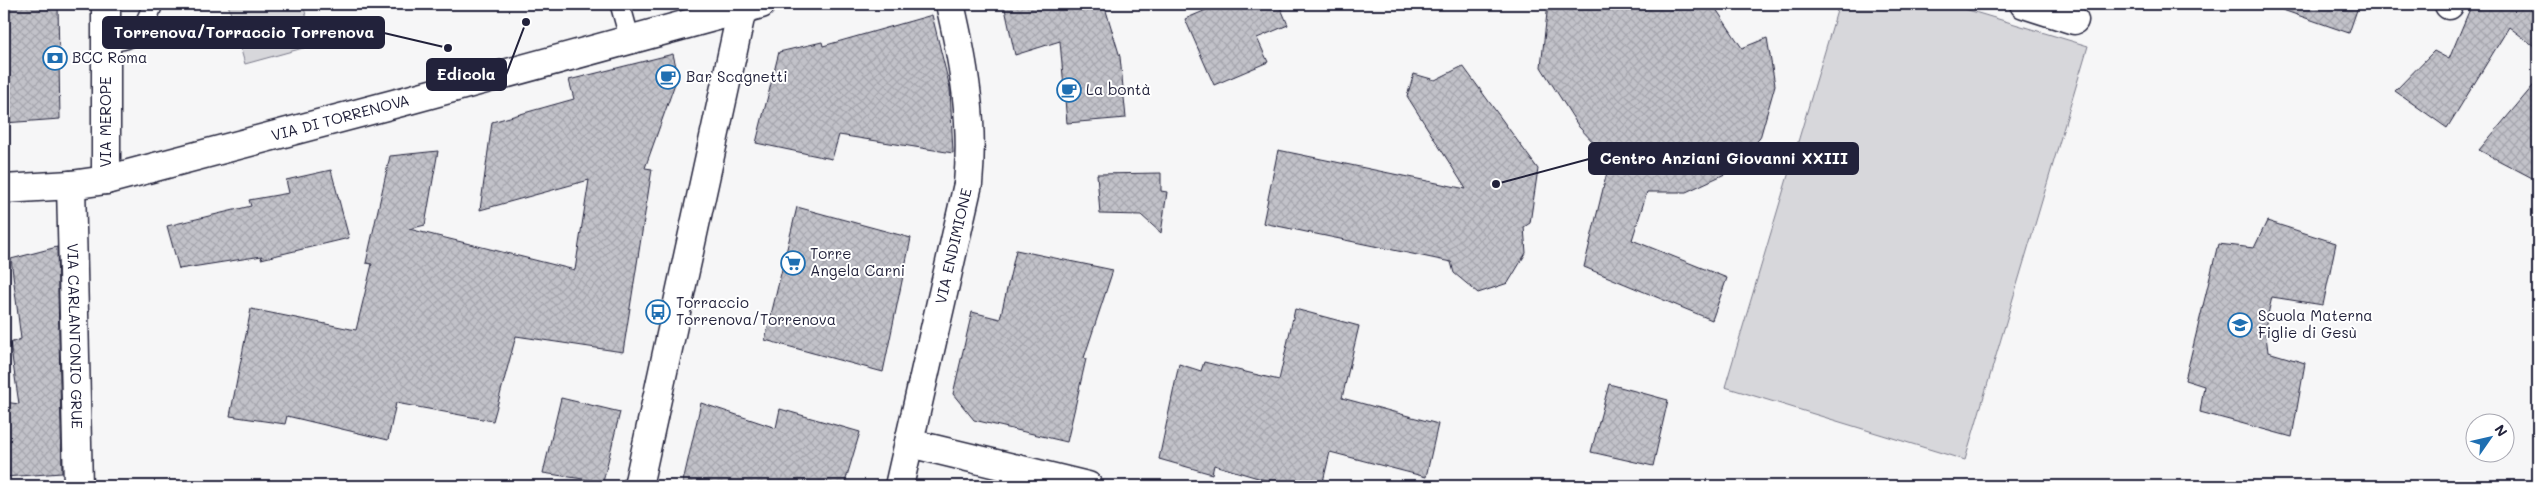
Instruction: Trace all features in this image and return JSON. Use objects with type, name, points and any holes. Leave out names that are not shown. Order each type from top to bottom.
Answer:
[{"type":"street","name":"VIA MEROPE","points":[[106,4],[106,180]]},
{"type":"street","name":"VIA ENDIMIONE","points":[[899,486],[968,184],[970,149],[968,92],[950,4]]},
{"type":"street","points":[[2024,4],[2074,20]]},
{"type":"street","name":"VIA DI TORRENOVA","points":[[4,189],[71,185],[106,180],[751,6]]},
{"type":"street","points":[[638,486],[751,6]]},
{"type":"street","name":"VIA CARLANTONIO GRUE","points":[[71,185],[78,486]]},
{"type":"street","points":[[909,443],[1088,486]]},
{"type":"lane","points":[[106,41],[129,39],[138,32],[144,26],[153,4]]},
{"type":"lane","points":[[620,4],[630,40]]},
{"type":"shaded area","points":[[228,4],[303,4],[314,45],[245,64]]},
{"type":"shaded area","points":[[1839,4],[1948,4],[2088,46],[1965,460],[1725,387]]},
{"type":"building","points":[[4,4],[58,4],[60,119],[4,123]]},
{"type":"building","points":[[1004,4],[1104,4],[1120,57],[1126,118],[1067,123],[1060,41],[1015,55]]},
{"type":"building","points":[[1220,4],[1279,4],[1288,25],[1257,38],[1268,62],[1214,85],[1185,19]]},
{"type":"building","points":[[1548,4],[1707,4],[1716,9],[1742,48],[1767,38],[1775,85],[1760,138],[1727,173],[1686,192],[1647,192],[1632,240],[1727,278],[1712,320],[1584,267],[1610,160],[1579,127],[1541,67]]},
{"type":"building","points":[[2278,4],[2359,4],[2349,33],[2277,8]]},
{"type":"building","points":[[2472,4],[2538,4],[2538,49],[2509,27],[2447,128],[2395,91],[2434,51],[2449,59]]},
{"type":"building","points":[[932,15],[950,88],[953,153],[839,135],[832,159],[756,143],[779,52],[822,42],[823,46]]},
{"type":"building","points":[[673,54],[678,75],[645,168],[652,169],[623,352],[516,336],[493,421],[396,403],[388,440],[287,416],[285,424],[230,416],[251,309],[356,330],[372,264],[366,263],[390,156],[438,151],[425,225],[409,229],[575,270],[589,180],[480,210],[492,122],[574,99],[569,80]]},
{"type":"building","points":[[1463,66],[1538,169],[1530,223],[1524,227],[1526,253],[1508,283],[1478,293],[1454,273],[1451,262],[1263,223],[1278,150],[1466,189],[1407,96],[1414,74],[1435,80]]},
{"type":"building","points":[[2538,80],[2538,181],[2479,150]]},
{"type":"building","points":[[331,170],[349,238],[261,259],[262,256],[179,269],[167,226],[251,206],[249,200],[289,193],[286,180]]},
{"type":"building","points":[[1161,173],[1161,191],[1167,192],[1161,233],[1141,215],[1100,214],[1097,174]]},
{"type":"building","points":[[797,207],[911,238],[883,372],[765,340]]},
{"type":"building","points":[[2267,221],[2336,243],[2323,305],[2272,297],[2265,327],[2268,352],[2305,363],[2292,437],[2200,412],[2204,386],[2185,380],[2218,244],[2254,248]]},
{"type":"building","points":[[57,247],[62,473],[4,477],[4,402],[19,404],[10,343],[21,339],[11,259]]},
{"type":"building","points":[[1016,250],[1113,270],[1084,358],[1086,359],[1067,442],[974,420],[953,394],[972,312],[1000,319]]},
{"type":"building","points":[[1295,309],[1359,326],[1342,398],[1438,424],[1426,477],[1330,452],[1322,486],[1285,486],[1214,465],[1212,474],[1159,459],[1179,364],[1201,371],[1204,362],[1279,380]]},
{"type":"building","points":[[1609,384],[1668,400],[1653,466],[1591,452]]},
{"type":"building","points":[[561,398],[620,412],[603,482],[543,473]]},
{"type":"building","points":[[701,403],[776,428],[780,409],[860,432],[844,486],[682,486]]},
{"type":"place","name":"Edicola","points":[[526,22]]},
{"type":"place","name":"Torrenova/Torraccio Torrenova","points":[[448,48]]},
{"type":"place","name":"BCC Roma","points":[[55,58]]},
{"type":"place","name":"Bar Scagnetti","points":[[668,77]]},
{"type":"place","name":"La bontà","points":[[1069,90]]},
{"type":"place","name":"Centro Anziani Giovanni XXIII","points":[[1496,184]]},
{"type":"place","name":"Torre Angela Carni","points":[[793,263]]},
{"type":"place","name":"Torraccio Torrenova/Torrenova","points":[[658,312]]},
{"type":"place","name":"Scuola Materna Figlie di Gesù","points":[[2240,325]]}]
